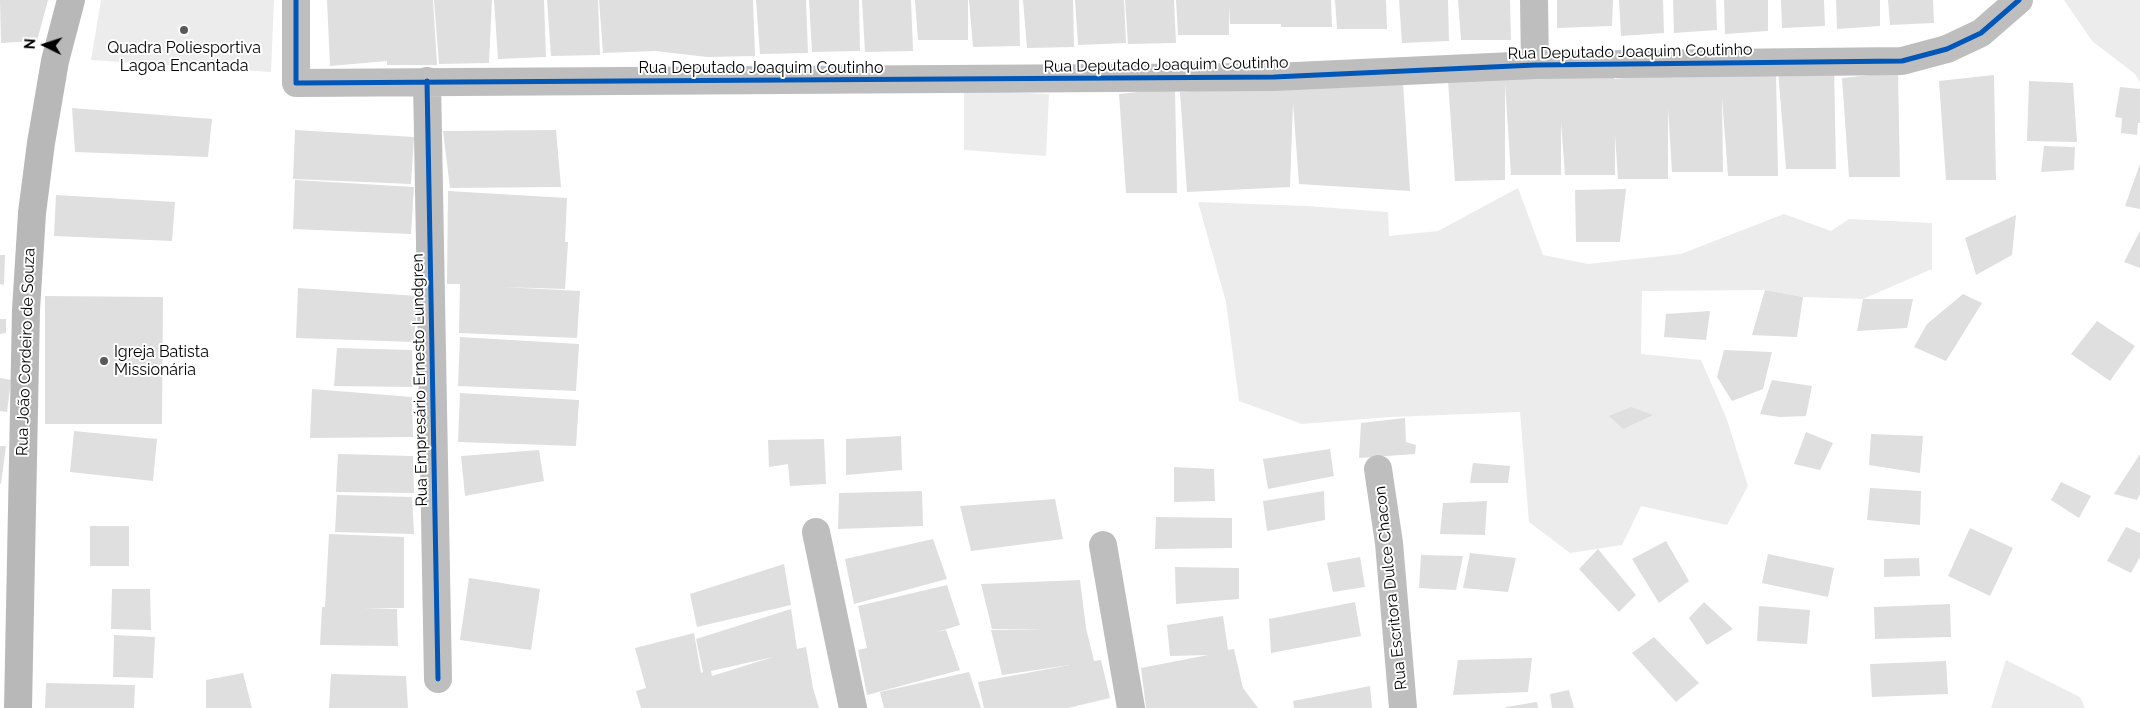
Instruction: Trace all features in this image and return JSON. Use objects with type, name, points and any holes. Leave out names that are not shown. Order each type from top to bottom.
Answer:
[{"type":"main road","name":"Rua João Cordeiro de Souza","points":[[18,708],[26,310],[32,213],[41,143],[55,61],[71,0]]},
{"type":"street","name":"Rua Deputado Joaquim Coutinho","points":[[296,0],[296,82],[1274,77],[1535,65],[1902,61],[1947,49],[1981,33],[2019,0]]},
{"type":"street","points":[[1534,0],[1535,65]]},
{"type":"street","name":"Rua Empresário Ernesto Lundgren","points":[[427,80],[438,679]]},
{"type":"street","name":"Rua Escritora Dulce Chacon","points":[[1378,469],[1389,543],[1404,708]]},
{"type":"street","points":[[816,532],[853,708]]},
{"type":"street","points":[[1103,545],[1131,708]]},
{"type":"shaded area","name":"Quadra Poliesportiva Lagoa Encantada","points":[[101,0],[274,0],[271,72],[91,60]]},
{"type":"shaded area","points":[[2064,0],[2140,0],[2140,82],[2135,74],[2092,41]]},
{"type":"shaded area","points":[[964,90],[1049,94],[1046,156],[964,150]]},
{"type":"shaded area","points":[[1518,188],[1543,255],[1588,264],[1681,254],[1784,214],[1831,231],[1849,219],[1932,223],[1932,269],[1863,299],[1803,297],[1765,290],[1642,291],[1641,354],[1701,360],[1726,417],[1748,486],[1727,525],[1641,506],[1622,545],[1570,553],[1529,522],[1520,412],[1390,417],[1302,424],[1239,401],[1226,302],[1198,202],[1307,206],[1388,212],[1389,236],[1438,231]]},
{"type":"shaded area","points":[[2006,660],[2080,697],[2085,708],[1991,708]]},
{"type":"building","points":[[0,0],[48,0],[37,41],[1,43]]},
{"type":"building","points":[[327,0],[433,0],[437,65],[387,65],[387,61],[330,66]]},
{"type":"building","points":[[434,0],[492,0],[489,63],[439,64]]},
{"type":"building","points":[[494,0],[544,0],[546,57],[498,59]]},
{"type":"building","points":[[547,0],[598,0],[600,55],[551,56]]},
{"type":"building","points":[[599,0],[753,0],[755,56],[707,57],[655,51],[603,53]]},
{"type":"building","points":[[756,0],[806,0],[808,53],[760,54]]},
{"type":"building","points":[[809,0],[859,0],[860,51],[812,52]]},
{"type":"building","points":[[862,0],[911,0],[913,51],[865,52]]},
{"type":"building","points":[[915,0],[968,0],[968,40],[918,40]]},
{"type":"building","points":[[969,0],[1019,0],[1020,46],[973,47]]},
{"type":"building","points":[[1023,0],[1073,0],[1074,47],[1027,48]]},
{"type":"building","points":[[1075,0],[1124,0],[1126,43],[1078,45]]},
{"type":"building","points":[[1125,0],[1174,0],[1176,43],[1128,44]]},
{"type":"building","points":[[1176,0],[1331,0],[1332,27],[1230,24],[1229,5],[1229,35],[1178,35]]},
{"type":"building","points":[[1335,0],[1386,0],[1387,29],[1337,29]]},
{"type":"building","points":[[1399,0],[1448,0],[1449,41],[1402,43]]},
{"type":"building","points":[[1458,0],[1510,0],[1511,40],[1461,40]]},
{"type":"building","points":[[1557,0],[1613,0],[1612,26],[1557,28]]},
{"type":"building","points":[[1619,0],[1663,0],[1664,33],[1621,36]]},
{"type":"building","points":[[1673,0],[1716,0],[1717,30],[1674,33]]},
{"type":"building","points":[[1724,0],[1768,0],[1768,31],[1725,34]]},
{"type":"building","points":[[1781,0],[1824,0],[1825,26],[1782,28]]},
{"type":"building","points":[[1836,0],[1880,0],[1880,26],[1837,29]]},
{"type":"building","points":[[1888,0],[1933,0],[1934,23],[1890,25]]},
{"type":"building","points":[[1834,64],[1836,169],[1786,169],[1778,70]]},
{"type":"building","points":[[1614,70],[1614,79],[1665,74],[1776,71],[1778,176],[1728,176],[1722,97],[1723,172],[1672,172],[1668,108],[1668,179],[1618,179],[1615,135],[1615,175],[1565,175],[1561,122],[1561,175],[1511,175],[1505,83],[1505,180],[1455,181],[1448,81]]},
{"type":"building","points":[[1898,72],[1900,177],[1849,177],[1842,78]]},
{"type":"building","points":[[1994,75],[1996,180],[1946,180],[1939,81]]},
{"type":"building","points":[[1294,81],[1403,83],[1410,191],[1299,184],[1293,103],[1290,187],[1187,192],[1180,92]]},
{"type":"building","points":[[2029,81],[2073,83],[2077,142],[2027,141]]},
{"type":"building","points":[[2120,87],[2140,89],[2140,123],[2138,123],[2137,135],[2121,133],[2122,118],[2115,117]]},
{"type":"building","points":[[1175,88],[1177,193],[1126,193],[1119,94]]},
{"type":"building","points":[[72,108],[212,119],[208,157],[75,152]]},
{"type":"building","points":[[295,130],[414,137],[411,184],[293,179]]},
{"type":"building","points":[[556,130],[561,187],[450,188],[443,131]]},
{"type":"building","points":[[2044,146],[2075,147],[2074,170],[2041,172]]},
{"type":"building","points":[[2140,164],[2140,209],[2125,206]]},
{"type":"building","points":[[295,180],[414,187],[411,234],[293,229]]},
{"type":"building","points":[[1626,189],[1620,242],[1576,242],[1575,190]]},
{"type":"building","points":[[448,191],[567,198],[565,242],[568,242],[565,289],[502,287],[580,291],[577,338],[459,333],[460,284],[447,284]]},
{"type":"building","points":[[56,195],[175,202],[172,241],[54,236]]},
{"type":"building","points":[[2016,215],[2012,255],[1976,275],[1965,238]]},
{"type":"building","points":[[2140,231],[2140,268],[2124,262]]},
{"type":"building","points":[[0,255],[5,255],[4,285],[0,284]]},
{"type":"building","points":[[298,288],[418,296],[414,342],[296,338]]},
{"type":"building","points":[[1765,290],[1803,297],[1797,337],[1752,335]]},
{"type":"building","points":[[1963,294],[1982,303],[1946,361],[1914,347],[1927,324]]},
{"type":"building","name":"Igreja Batista Missionária","points":[[45,296],[163,297],[162,424],[45,424]]},
{"type":"building","points":[[1863,299],[1913,299],[1907,328],[1857,331]]},
{"type":"building","points":[[1710,311],[1706,340],[1664,337],[1666,314]]},
{"type":"building","points":[[0,319],[6,319],[6,333],[0,334]]},
{"type":"building","points":[[2097,321],[2135,346],[2110,381],[2071,354]]},
{"type":"building","points":[[460,337],[579,344],[576,391],[458,386]]},
{"type":"building","points":[[337,348],[412,350],[413,387],[334,386]]},
{"type":"building","points":[[1724,350],[1772,352],[1763,389],[1732,401],[1717,377]]},
{"type":"building","points":[[0,378],[11,380],[7,412],[0,411]]},
{"type":"building","points":[[1772,380],[1812,386],[1806,416],[1780,417],[1760,414]]},
{"type":"building","points":[[312,389],[412,397],[413,437],[310,438]]},
{"type":"building","points":[[460,393],[579,400],[576,446],[458,442]]},
{"type":"building","points":[[1631,407],[1653,415],[1623,429],[1609,416]]},
{"type":"building","points":[[1405,418],[1406,442],[1416,445],[1415,454],[1359,458],[1361,423]]},
{"type":"building","points":[[74,431],[157,439],[153,481],[70,472]]},
{"type":"building","points":[[1806,432],[1833,443],[1820,470],[1794,464]]},
{"type":"building","points":[[1871,434],[1923,436],[1920,473],[1869,465]]},
{"type":"building","points":[[901,436],[902,470],[846,475],[846,439]]},
{"type":"building","points":[[824,439],[826,484],[790,486],[788,464],[769,467],[768,440]]},
{"type":"building","points":[[0,446],[6,446],[1,484],[0,483]]},
{"type":"building","points":[[1330,449],[1334,476],[1268,489],[1263,459]]},
{"type":"building","points":[[539,450],[544,481],[465,496],[461,456]]},
{"type":"building","points":[[338,454],[413,456],[414,493],[336,492]]},
{"type":"building","points":[[2140,454],[2140,494],[2137,500],[2114,494]]},
{"type":"building","points":[[1473,463],[1510,466],[1508,483],[1470,483]]},
{"type":"building","points":[[1174,467],[1214,469],[1215,501],[1174,502]]},
{"type":"building","points":[[2061,482],[2091,496],[2079,518],[2051,500]]},
{"type":"building","points":[[1870,488],[1921,491],[1920,525],[1867,520]]},
{"type":"building","points":[[922,491],[923,526],[838,529],[839,493]]},
{"type":"building","points":[[1324,491],[1325,520],[1267,531],[1263,501]]},
{"type":"building","points":[[337,495],[412,497],[414,534],[335,532]]},
{"type":"building","points":[[1055,499],[1063,539],[971,551],[960,506]]},
{"type":"building","points":[[1487,501],[1485,535],[1440,534],[1443,503]]},
{"type":"building","points":[[1156,517],[1232,518],[1232,548],[1155,549]]},
{"type":"building","points":[[90,526],[129,526],[129,566],[90,566]]},
{"type":"building","points":[[2126,527],[2140,533],[2140,557],[2131,573],[2107,561]]},
{"type":"building","points":[[1970,528],[2013,548],[1990,596],[1948,576]]},
{"type":"building","points":[[329,534],[404,537],[404,608],[363,608],[397,609],[398,646],[320,645],[322,607],[325,607]]},
{"type":"building","points":[[933,539],[947,579],[854,604],[845,559]]},
{"type":"building","points":[[1666,541],[1689,581],[1659,603],[1632,559]]},
{"type":"building","points":[[1598,549],[1636,595],[1619,612],[1579,569]]},
{"type":"building","points":[[1470,553],[1516,558],[1508,592],[1463,588]]},
{"type":"building","points":[[1768,554],[1834,568],[1828,597],[1762,583]]},
{"type":"building","points":[[1421,555],[1463,556],[1456,590],[1419,588]]},
{"type":"building","points":[[1360,557],[1365,587],[1333,592],[1327,563]]},
{"type":"building","points":[[1919,558],[1920,576],[1884,577],[1884,559]]},
{"type":"building","points":[[784,564],[791,605],[697,627],[690,594]]},
{"type":"building","points":[[1175,567],[1239,568],[1239,599],[1176,604]]},
{"type":"building","points":[[469,578],[540,589],[531,650],[460,640]]},
{"type":"building","points":[[1080,580],[1086,628],[1094,661],[1101,660],[1110,698],[1068,708],[984,708],[978,682],[1070,665],[1002,675],[991,630],[1047,629],[992,629],[981,584]]},
{"type":"building","points":[[947,585],[960,625],[937,632],[946,630],[960,670],[867,695],[858,650],[867,648],[858,606]]},
{"type":"building","points":[[112,589],[150,589],[151,630],[111,629]]},
{"type":"building","points":[[1355,602],[1361,636],[1271,653],[1269,619]]},
{"type":"building","points":[[1704,602],[1733,629],[1707,645],[1689,618]]},
{"type":"building","points":[[1950,604],[1951,637],[1875,639],[1874,607]]},
{"type":"building","points":[[1759,606],[1810,610],[1807,644],[1757,641]]},
{"type":"building","points":[[791,609],[797,649],[806,647],[813,688],[819,708],[641,708],[636,691],[646,688],[635,648],[694,633],[701,673],[703,672],[696,639]],"holes":[[[773,657],[712,676],[711,671]]]},
{"type":"building","points":[[1223,616],[1228,650],[1234,649],[1243,688],[1258,708],[1146,708],[1141,668],[1208,655],[1170,656],[1167,625]]},
{"type":"building","points":[[114,635],[155,637],[153,678],[113,677]]},
{"type":"building","points":[[1654,637],[1699,683],[1676,702],[1632,653]]},
{"type":"building","points":[[1532,658],[1528,692],[1453,695],[1458,660]]},
{"type":"building","points":[[1946,661],[1948,694],[1872,697],[1870,664]]},
{"type":"building","points":[[969,672],[981,708],[884,708],[880,692]]},
{"type":"building","points":[[243,673],[252,708],[206,708],[206,680]]},
{"type":"building","points":[[331,674],[406,676],[408,708],[329,708]]},
{"type":"building","points":[[46,683],[135,685],[134,708],[45,708]]},
{"type":"building","points":[[1370,686],[1372,708],[1294,708],[1293,701]]},
{"type":"building","points":[[1569,690],[1574,708],[1552,708],[1550,694]]},
{"type":"building","points":[[1537,702],[1538,708],[1506,708],[1506,707]]},
{"type":"cycle path","points":[[296,0],[296,83],[1274,77],[1535,65],[1902,61],[1947,49],[1981,33],[2019,0]]},
{"type":"cycle path","points":[[427,81],[438,679]]},
{"type":"place","name":"Quadra Poliesportiva Lagoa Encantada","points":[[184,30]]},
{"type":"place","name":"Igreja Batista Missionária","points":[[104,361]]}]
